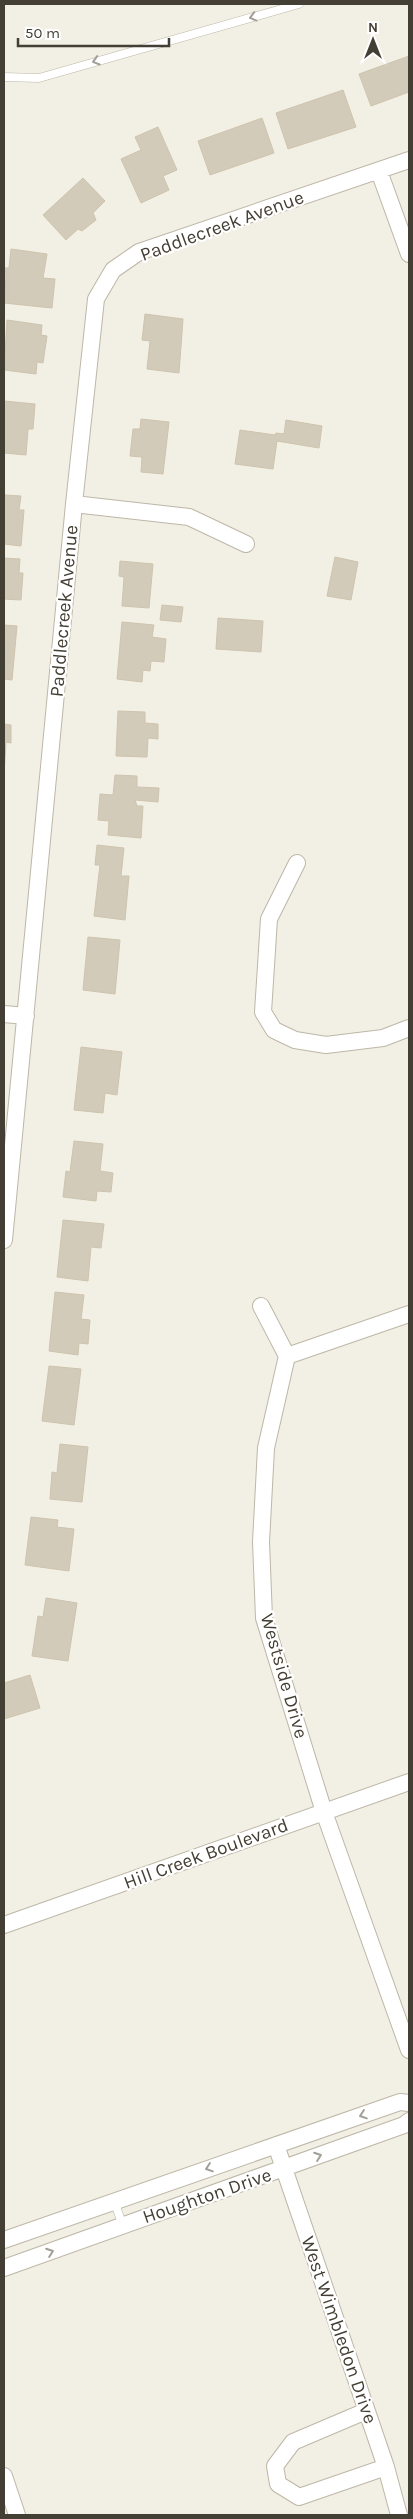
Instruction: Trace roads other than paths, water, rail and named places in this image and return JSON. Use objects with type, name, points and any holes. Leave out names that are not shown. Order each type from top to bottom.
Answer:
[{"type":"street","name":"Paddlecreek Avenue","points":[[4,1240],[74,504],[96,299],[113,270],[139,252],[409,160]]},
{"type":"street","points":[[380,171],[409,254]]},
{"type":"street","points":[[74,504],[189,517],[246,544]]},
{"type":"street","points":[[298,862],[269,919],[263,1012],[274,1030],[295,1040],[326,1045],[383,1038],[409,1028]]},
{"type":"street","points":[[4,1014],[26,1016]]},
{"type":"street","points":[[261,1306],[287,1356],[409,1314]]},
{"type":"street","name":"Westside Drive","points":[[287,1356],[266,1448],[261,1542],[264,1618],[324,1812],[409,2050]]},
{"type":"street","name":"Hill Creek Boulevard","points":[[4,1926],[409,1782]]},
{"type":"street","name":"Houghton Drive","points":[[4,2240],[400,2102],[409,2103]]},
{"type":"street","name":"Houghton Drive","points":[[4,2268],[284,2169],[404,2125],[409,2121]]},
{"type":"street","name":"West Wimbledon Drive","points":[[276,2145],[386,2467],[399,2515]]},
{"type":"street","points":[[366,2411],[293,2442],[275,2466],[278,2484],[299,2497],[386,2467]]},
{"type":"street","points":[[4,2476],[17,2515]]},
{"type":"lane","points":[[4,77],[39,78],[299,4]]},
{"type":"lane","points":[[114,2202],[123,2226]]}]
